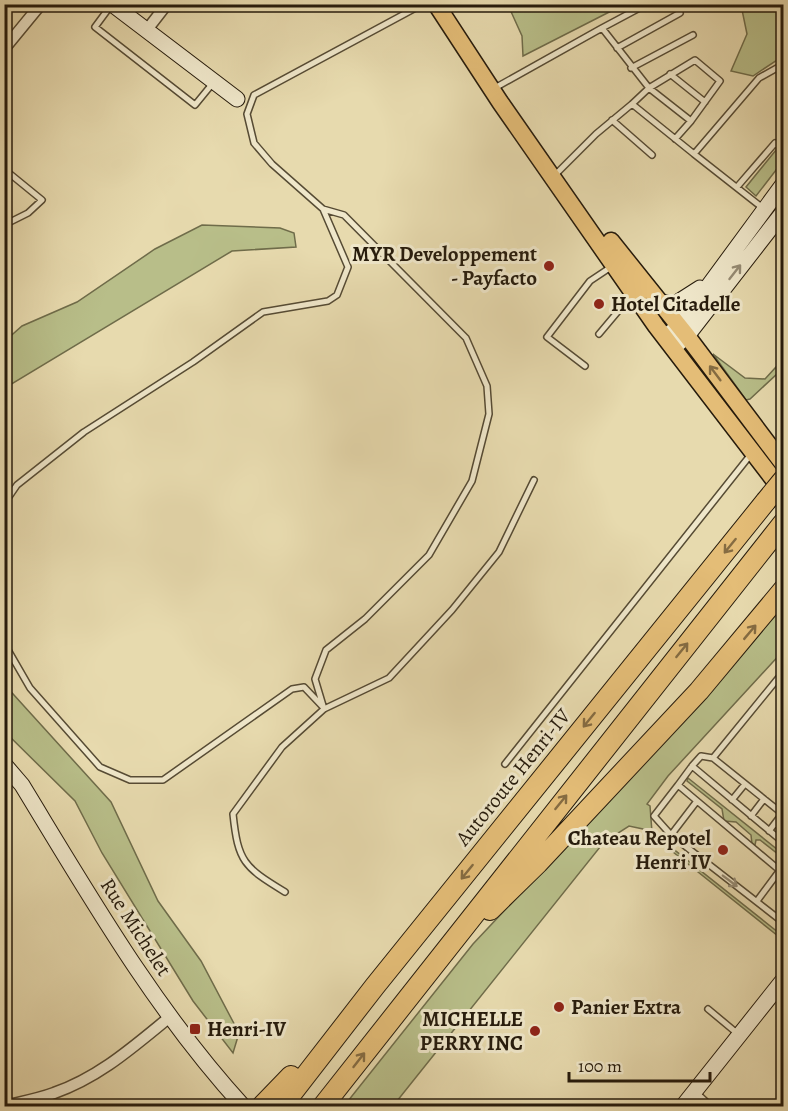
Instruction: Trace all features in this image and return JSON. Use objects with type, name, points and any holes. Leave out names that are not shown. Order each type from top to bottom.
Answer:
[{"type":"highway","name":"Autoroute Henri-IV","points":[[269,1105],[375,986],[775,497],[783,479]]},
{"type":"highway","points":[[323,1107],[446,952],[524,848],[783,522]]},
{"type":"highway","points":[[446,952],[594,805],[699,691],[781,595]]},
{"type":"main road","points":[[436,4],[492,90],[669,343],[753,452],[775,497]]},
{"type":"main road","points":[[559,183],[614,245],[683,331],[783,465]]},
{"type":"street","points":[[4,49],[41,4]]},
{"type":"street","points":[[112,4],[243,103]]},
{"type":"street","points":[[146,31],[167,4]]},
{"type":"street","points":[[683,331],[710,280],[783,183]]},
{"type":"street","points":[[669,343],[683,331],[783,211]]},
{"type":"street","points":[[658,302],[675,304],[710,280]]},
{"type":"street","name":"Rue Michelet","points":[[4,764],[22,784],[113,933],[171,1016],[269,1105]]},
{"type":"street","points":[[682,1107],[783,980]]},
{"type":"street","points":[[4,1106],[50,1095],[94,1075],[123,1056],[171,1016]]},
{"type":"street","points":[[693,1093],[707,1107]]},
{"type":"lane","points":[[112,4],[95,27],[195,105],[214,82]]},
{"type":"lane","points":[[4,504],[17,485],[84,432],[193,362],[262,312],[328,301],[337,295],[348,267],[323,209],[272,164],[254,142],[243,103],[423,4]]},
{"type":"lane","points":[[492,90],[647,4]]},
{"type":"lane","points":[[617,48],[680,13]]},
{"type":"lane","points":[[602,28],[631,68],[649,88],[691,121]]},
{"type":"lane","points":[[631,68],[693,34]]},
{"type":"lane","points":[[559,183],[612,120],[649,88],[695,60],[720,81],[675,139]]},
{"type":"lane","points":[[694,153],[759,78],[782,66]]},
{"type":"lane","points":[[670,74],[705,102]]},
{"type":"lane","points":[[632,104],[764,209]]},
{"type":"lane","points":[[612,120],[652,155]]},
{"type":"lane","points":[[736,187],[774,142],[783,150]]},
{"type":"lane","points":[[4,169],[42,200],[28,213],[4,225]]},
{"type":"lane","points":[[323,209],[344,215],[466,338],[487,386],[489,414],[472,481],[429,555],[365,619],[326,650],[315,679],[324,709]]},
{"type":"lane","points":[[585,366],[547,337],[590,281],[614,263]]},
{"type":"lane","points":[[599,334],[634,293]]},
{"type":"lane","points":[[505,764],[753,452]]},
{"type":"lane","points":[[285,892],[254,873],[237,850],[232,814],[282,747],[324,709],[389,678],[444,618],[499,552],[534,480]]},
{"type":"lane","points":[[4,643],[30,688],[100,767],[130,780],[163,780],[292,689],[303,687],[324,709]]},
{"type":"lane","points":[[713,758],[783,671]]},
{"type":"lane","points":[[769,831],[783,815],[713,758],[701,756],[654,816],[670,835],[783,923]]},
{"type":"lane","points":[[692,766],[783,843]]},
{"type":"lane","points":[[732,800],[745,784]]},
{"type":"lane","points":[[678,785],[782,872],[757,901]]},
{"type":"lane","points":[[751,816],[764,799]]},
{"type":"lane","points":[[670,835],[697,801]]},
{"type":"lane","points":[[776,823],[783,829]]},
{"type":"lane","points":[[708,1009],[740,1035]]},
{"type":"green space","points":[[508,5],[623,5],[523,56],[522,36]]},
{"type":"green space","points":[[741,5],[783,5],[783,56],[753,76],[731,71],[747,34]]},
{"type":"green space","points":[[776,150],[783,156],[783,161],[756,196],[746,187]]},
{"type":"green space","points":[[202,225],[280,228],[294,233],[296,247],[232,251],[5,388],[5,341],[22,326],[77,302],[155,249]]},
{"type":"green space","points":[[713,354],[745,378],[765,379],[776,367],[778,373],[750,399],[746,400]]},
{"type":"green space","points":[[783,603],[783,651],[668,776],[647,804],[650,806],[652,832],[779,933],[783,927],[783,940],[658,840],[643,829],[629,826],[604,842],[393,1106],[344,1106],[473,944],[699,704]]},
{"type":"green space","points":[[4,684],[111,802],[158,901],[201,961],[239,1033],[233,1053],[193,1001],[102,853],[75,801],[5,732]]},
{"type":"green space","points":[[688,778],[783,854],[783,858],[760,840],[756,840],[755,845],[752,844],[751,835],[736,822],[724,821],[722,809],[687,781]]},
{"type":"place","name":"MYR Developpement - Payfacto","points":[[549,266]]},
{"type":"place","name":"Hotel Citadelle","points":[[599,304]]},
{"type":"place","name":"Chateau Repotel Henri IV","points":[[723,850]]},
{"type":"place","name":"Panier Extra","points":[[559,1007]]},
{"type":"place","name":"Henri-IV","points":[[195,1029]]},
{"type":"place","name":"MICHELLE PERRY INC","points":[[535,1031]]}]
